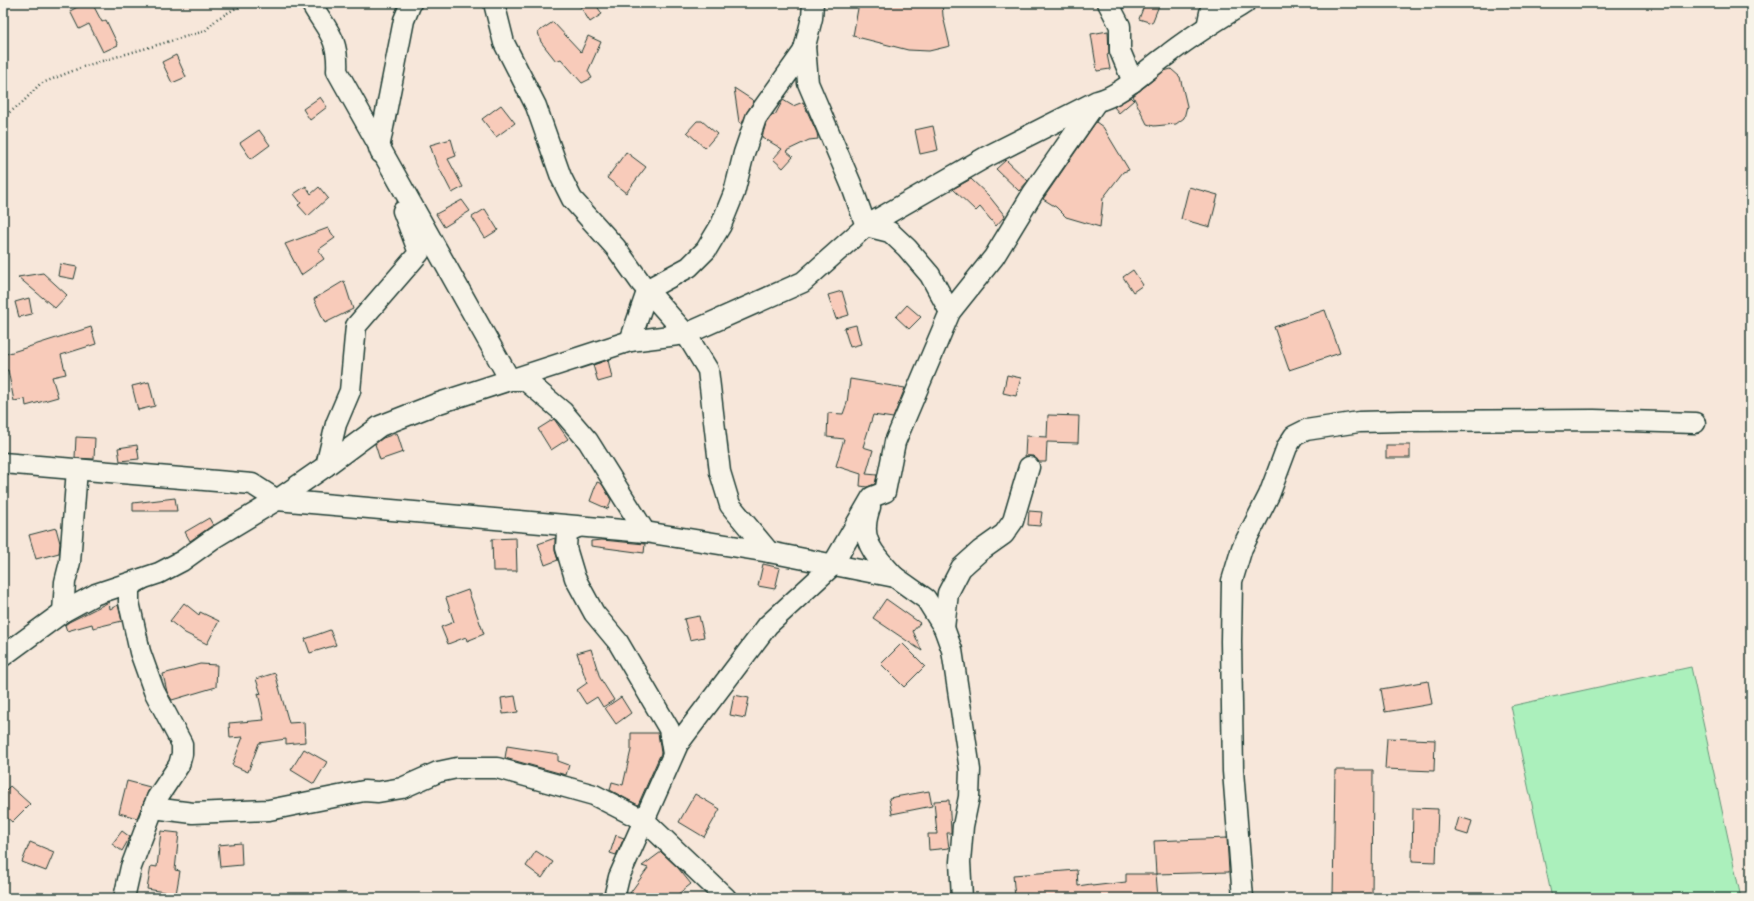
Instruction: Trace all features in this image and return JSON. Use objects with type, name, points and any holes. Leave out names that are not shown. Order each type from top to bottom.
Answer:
[{"type":"street","points":[[310,3],[334,38],[338,55],[337,71],[510,380]]},
{"type":"street","points":[[326,466],[336,424],[350,391],[356,326],[419,253],[379,148],[404,20],[411,3]]},
{"type":"street","points":[[494,3],[504,43],[536,106],[561,178],[572,199],[598,227],[640,283],[648,289],[686,334],[708,370],[720,472],[730,505],[769,552]]},
{"type":"street","points":[[630,341],[648,289],[689,267],[706,250],[721,225],[734,193],[744,153],[756,118],[805,46],[812,18],[813,3]]},
{"type":"street","points":[[1108,3],[1120,26],[1120,51],[1133,82]]},
{"type":"street","points":[[1207,27],[1212,3]]},
{"type":"street","points":[[3,656],[63,612],[96,594],[159,573],[182,561],[214,538],[277,500],[380,426],[436,404],[630,341],[686,334],[803,282],[866,226],[986,156],[1097,101],[1106,99],[1133,82],[1166,55],[1245,3]]},
{"type":"street","points":[[805,46],[808,83],[851,184],[866,226]]},
{"type":"street","points":[[614,898],[619,877],[645,821],[673,754],[692,725],[768,625],[832,566],[872,497],[885,492],[895,442],[950,312],[994,257],[1033,193],[1097,101]]},
{"type":"street","points":[[866,226],[890,232],[908,248],[930,275],[950,312]]},
{"type":"street","points":[[510,380],[525,380],[563,412],[588,441],[645,532]]},
{"type":"street","points":[[1243,898],[1233,771],[1231,640],[1232,581],[1242,548],[1269,495],[1287,447],[1294,436],[1306,430],[1351,423],[1402,421],[1594,420],[1695,423]]},
{"type":"street","points":[[3,463],[252,484],[277,500],[645,532],[769,552],[832,566],[895,577]]},
{"type":"street","points":[[944,628],[948,593],[961,568],[980,551],[1004,534],[1013,521],[1029,467]]},
{"type":"street","points":[[63,612],[65,582],[70,562],[77,469]]},
{"type":"street","points":[[872,497],[866,527],[869,543],[878,558],[895,577],[926,599],[944,628],[952,650],[970,770],[969,797],[963,826],[960,862],[962,898]]},
{"type":"street","points":[[578,527],[567,532],[566,548],[575,578],[594,613],[618,642],[668,729],[673,754]]},
{"type":"street","points":[[124,898],[131,867],[157,798],[179,765],[182,754],[182,744],[154,691],[140,652],[129,602],[129,586],[144,578]]},
{"type":"street","points":[[153,808],[193,813],[269,810],[364,791],[378,792],[402,788],[438,772],[457,768],[497,768],[594,795],[645,821],[726,898]]},
{"type":"path","points":[[3,117],[21,104],[40,84],[85,66],[205,31],[217,19],[245,3]]},
{"type":"green space","points":[[1691,667],[1741,898],[1552,898],[1511,706]]},
{"type":"building","points":[[85,3],[92,3],[102,22],[106,20],[118,45],[103,52],[89,24],[79,29],[70,11]]},
{"type":"building","points":[[578,3],[595,3],[602,14],[590,22]]},
{"type":"building","points":[[859,3],[942,3],[943,16],[950,46],[929,51],[908,50],[853,36]]},
{"type":"building","points":[[1145,3],[1160,3],[1152,23],[1139,19]]},
{"type":"building","points":[[553,22],[581,52],[588,36],[601,42],[588,71],[592,78],[582,83],[561,59],[556,61],[541,42],[538,32]]},
{"type":"building","points":[[1108,31],[1109,53],[1107,54],[1110,69],[1097,71],[1091,34]]},
{"type":"building","points":[[176,55],[186,77],[172,83],[162,62]]},
{"type":"building","points":[[1171,69],[1180,77],[1187,106],[1184,118],[1176,124],[1154,126],[1147,124],[1133,96],[1164,71]]},
{"type":"building","points":[[734,88],[754,101],[742,124],[739,122]]},
{"type":"building","points":[[320,97],[327,107],[310,120],[303,109]]},
{"type":"building","points":[[1131,97],[1134,100],[1119,113],[1114,107]]},
{"type":"building","points":[[783,100],[793,106],[803,102],[817,133],[818,139],[809,140],[786,151],[793,157],[783,168],[773,159],[782,149],[762,137],[766,123],[773,114],[775,115]]},
{"type":"building","points":[[501,105],[515,123],[496,137],[482,119]]},
{"type":"building","points":[[697,121],[702,121],[717,134],[705,148],[687,132]]},
{"type":"building","points":[[1096,122],[1103,127],[1129,170],[1123,172],[1103,198],[1100,227],[1066,217],[1056,207],[1043,199]]},
{"type":"building","points":[[933,126],[938,150],[920,154],[915,130]]},
{"type":"building","points":[[259,130],[270,145],[251,159],[240,143]]},
{"type":"building","points":[[451,139],[456,156],[448,159],[463,187],[452,193],[435,160],[430,145]]},
{"type":"building","points":[[626,152],[646,167],[626,193],[607,178]]},
{"type":"building","points":[[1006,160],[1028,181],[1019,191],[996,169]]},
{"type":"building","points":[[971,179],[989,196],[1005,216],[996,226],[980,207],[976,211],[953,189]]},
{"type":"building","points":[[306,186],[311,194],[319,187],[328,198],[308,216],[298,205],[301,203],[294,194]]},
{"type":"building","points":[[1189,187],[1218,195],[1210,227],[1181,219]]},
{"type":"building","points":[[462,200],[470,211],[444,227],[436,214]]},
{"type":"building","points":[[485,209],[498,230],[485,238],[472,217]]},
{"type":"building","points":[[328,228],[335,238],[318,250],[324,259],[301,275],[285,244]]},
{"type":"building","points":[[60,264],[77,267],[74,279],[58,276]]},
{"type":"building","points":[[1133,270],[1143,285],[1133,292],[1123,277]]},
{"type":"building","points":[[43,273],[67,295],[55,308],[18,277]]},
{"type":"building","points":[[344,281],[353,309],[325,323],[314,299]]},
{"type":"building","points":[[842,291],[849,315],[836,319],[828,295]]},
{"type":"building","points":[[29,298],[32,314],[19,317],[15,302]]},
{"type":"building","points":[[907,305],[921,317],[909,329],[896,317]]},
{"type":"building","points":[[1325,310],[1340,353],[1289,370],[1274,327]]},
{"type":"building","points":[[856,325],[861,344],[850,347],[844,328]]},
{"type":"building","points":[[91,327],[96,344],[61,355],[66,374],[52,377],[58,397],[26,406],[25,399],[14,401],[8,370],[3,371],[3,355]]},
{"type":"building","points":[[608,360],[612,378],[598,382],[593,365]]},
{"type":"building","points":[[1007,375],[1021,378],[1016,396],[1003,393]]},
{"type":"building","points":[[850,379],[905,388],[893,418],[873,415],[863,447],[873,450],[866,474],[877,475],[875,484],[867,487],[860,486],[861,474],[836,466],[844,439],[827,437],[828,413],[843,414],[847,403]]},
{"type":"building","points":[[149,382],[155,406],[138,410],[132,386]]},
{"type":"building","points":[[1048,415],[1079,416],[1078,443],[1047,442],[1046,462],[1039,462],[1033,456],[1025,456],[1026,436],[1047,437]]},
{"type":"building","points":[[554,419],[568,439],[551,450],[538,429]]},
{"type":"building","points":[[397,433],[403,452],[380,460],[375,444],[383,438]]},
{"type":"building","points":[[76,437],[95,438],[94,459],[75,458]]},
{"type":"building","points":[[137,445],[139,459],[120,461],[118,448]]},
{"type":"building","points":[[1386,445],[1410,445],[1410,458],[1386,458]]},
{"type":"building","points":[[597,482],[602,484],[611,500],[608,509],[590,501]]},
{"type":"building","points":[[175,498],[177,511],[133,511],[133,503]]},
{"type":"building","points":[[1029,511],[1042,512],[1040,526],[1028,525]]},
{"type":"building","points":[[209,518],[213,525],[190,541],[185,532]]},
{"type":"building","points":[[56,528],[60,543],[59,553],[36,559],[29,535]]},
{"type":"building","points":[[516,538],[517,571],[493,571],[492,539]]},
{"type":"building","points":[[555,538],[555,551],[558,560],[545,565],[538,544]]},
{"type":"building","points":[[602,540],[645,544],[644,553],[591,546],[591,541]]},
{"type":"building","points":[[763,564],[780,568],[775,589],[758,586]]},
{"type":"building","points":[[468,590],[484,634],[467,641],[466,637],[448,644],[441,627],[454,622],[446,598]]},
{"type":"building","points":[[886,599],[920,623],[913,631],[922,651],[873,618]]},
{"type":"building","points":[[109,602],[110,609],[118,605],[122,621],[93,628],[92,624],[67,631],[65,625],[69,622]]},
{"type":"building","points":[[184,603],[199,615],[200,612],[219,621],[207,644],[185,633],[170,621]]},
{"type":"building","points":[[699,616],[704,637],[690,640],[684,619]]},
{"type":"building","points":[[330,630],[336,645],[310,653],[305,639]]},
{"type":"building","points":[[902,643],[925,666],[904,687],[881,664]]},
{"type":"building","points":[[591,649],[600,678],[614,700],[603,707],[597,697],[586,704],[577,690],[587,683],[577,653]]},
{"type":"building","points":[[200,664],[217,665],[216,687],[172,700],[167,692],[163,674]]},
{"type":"building","points":[[275,673],[289,723],[304,722],[305,742],[286,744],[286,739],[259,743],[248,772],[232,765],[243,737],[230,738],[229,723],[264,720],[258,693],[261,694],[256,679]]},
{"type":"building","points":[[1428,681],[1432,704],[1385,712],[1381,689]]},
{"type":"building","points":[[734,695],[749,698],[745,718],[730,715]]},
{"type":"building","points":[[515,696],[518,712],[503,714],[501,698]]},
{"type":"building","points":[[621,697],[631,713],[616,724],[605,708]]},
{"type":"building","points":[[631,733],[658,733],[661,753],[638,805],[610,790],[612,782],[623,785],[631,750]]},
{"type":"building","points":[[1387,738],[1435,740],[1434,771],[1385,769]]},
{"type":"building","points":[[507,746],[558,754],[558,761],[569,765],[566,775],[505,758]]},
{"type":"building","points":[[304,749],[327,762],[314,784],[291,770]]},
{"type":"building","points":[[1335,770],[1373,770],[1372,898],[1333,898]]},
{"type":"building","points":[[127,781],[150,787],[137,818],[119,813]]},
{"type":"building","points":[[10,786],[30,804],[12,822],[3,814],[3,793]]},
{"type":"building","points":[[929,791],[932,806],[892,814],[889,798]]},
{"type":"building","points":[[695,794],[720,809],[704,837],[679,822]]},
{"type":"building","points":[[949,800],[951,833],[947,833],[949,848],[929,850],[928,834],[937,834],[934,801]]},
{"type":"building","points":[[1413,808],[1438,809],[1436,862],[1412,861]]},
{"type":"building","points":[[1459,817],[1472,821],[1468,835],[1455,831]]},
{"type":"building","points":[[122,831],[130,837],[122,851],[112,844]]},
{"type":"building","points":[[161,831],[179,833],[175,870],[180,871],[176,894],[147,889],[151,866],[157,867]]},
{"type":"building","points":[[616,835],[624,838],[616,855],[610,853]]},
{"type":"building","points":[[1227,838],[1229,872],[1156,874],[1154,841]]},
{"type":"building","points":[[30,842],[54,852],[46,871],[22,862]]},
{"type":"building","points":[[241,843],[242,865],[220,867],[218,845]]},
{"type":"building","points":[[536,851],[553,862],[542,878],[526,866]]},
{"type":"building","points":[[661,852],[678,868],[691,884],[673,898],[637,898],[630,893],[648,868],[642,866]]},
{"type":"building","points":[[1077,870],[1078,886],[1126,882],[1126,874],[1156,874],[1158,898],[1015,898],[1013,875]]}]
